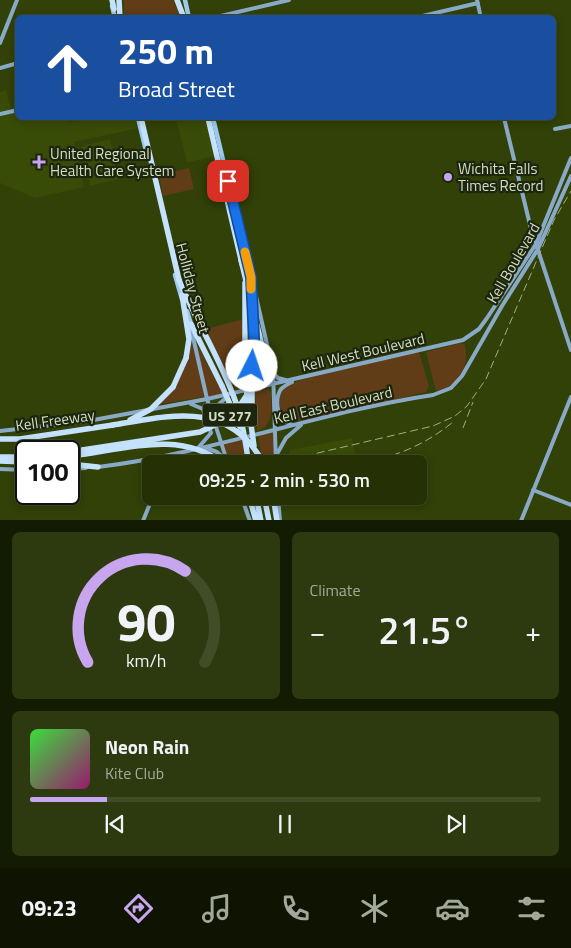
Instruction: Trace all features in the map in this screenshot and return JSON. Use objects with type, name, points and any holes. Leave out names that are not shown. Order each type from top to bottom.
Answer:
[{"type":"highway","points":[[112,0],[113,10]]},
{"type":"highway","points":[[112,0],[116,15]]},
{"type":"highway","points":[[118,15],[120,0]]},
{"type":"highway","points":[[177,0],[183,15]]},
{"type":"highway","points":[[113,425],[146,412],[160,402],[173,387],[186,358],[189,339],[179,280],[140,120]]},
{"type":"highway","name":"US 277","points":[[80,450],[200,432],[221,422],[241,404],[255,382],[262,346],[208,120]]},
{"type":"highway","points":[[242,260],[245,286],[245,352],[256,455]]},
{"type":"highway","points":[[248,381],[254,338],[251,277]]},
{"type":"highway","points":[[179,280],[190,307],[236,400],[249,455]]},
{"type":"highway","points":[[191,324],[222,386],[248,451]]},
{"type":"highway","points":[[113,425],[171,415],[189,414],[202,416],[236,431],[250,442],[258,455]]},
{"type":"highway","name":"Kell Freeway","points":[[0,439],[113,425]]},
{"type":"highway","points":[[80,454],[163,443],[182,444],[211,455]]},
{"type":"highway","points":[[0,459],[15,457]]},
{"type":"highway","points":[[0,459],[15,461]]},
{"type":"highway","points":[[80,465],[98,467]]},
{"type":"highway","points":[[252,505],[258,520]]},
{"type":"highway","points":[[257,505],[258,520]]},
{"type":"highway","points":[[266,505],[269,520]]},
{"type":"highway","points":[[275,505],[278,520]]},
{"type":"main road","points":[[0,43],[17,0]]},
{"type":"main road","points":[[185,0],[188,15]]},
{"type":"main road","points":[[225,15],[289,0]]},
{"type":"main road","points":[[425,15],[477,1],[480,15]]},
{"type":"main road","points":[[113,10],[116,15]]},
{"type":"main road","points":[[0,68],[15,64]]},
{"type":"main road","points":[[0,114],[15,111]]},
{"type":"main road","name":"Holliday Street","points":[[140,120],[177,284],[191,324],[207,400],[225,455]]},
{"type":"main road","points":[[212,120],[273,373],[276,455]]},
{"type":"main road","points":[[505,120],[536,244],[571,350]]},
{"type":"main road","points":[[555,129],[571,126]]},
{"type":"main road","name":"Kell Boulevard","points":[[465,338],[483,324],[536,244],[571,158]]},
{"type":"main road","name":"Kell Boulevard","points":[[470,360],[538,249],[571,176]]},
{"type":"main road","name":"Kell West Boulevard","points":[[0,431],[88,421],[207,400],[465,338]]},
{"type":"main road","name":"Kell East Boulevard","points":[[171,455],[445,390],[459,381],[470,360]]},
{"type":"main road","points":[[273,373],[278,378],[293,380]]},
{"type":"main road","points":[[293,380],[280,391],[279,415],[288,424],[296,425]]},
{"type":"main road","points":[[215,424],[214,415],[218,405],[228,395]]},
{"type":"main road","points":[[521,520],[570,401]]},
{"type":"main road","points":[[186,403],[196,404],[203,408],[211,433],[208,439],[196,450]]},
{"type":"main road","points":[[278,455],[286,438],[303,423]]},
{"type":"main road","points":[[203,448],[217,452],[220,455]]},
{"type":"main road","name":"Kell East Boulevard","points":[[80,468],[142,460]]},
{"type":"main road","points":[[0,470],[15,470]]},
{"type":"main road","points":[[533,490],[571,506]]},
{"type":"main road","points":[[143,520],[149,505]]},
{"type":"main road","points":[[244,505],[250,520]]},
{"type":"main road","points":[[278,505],[278,520]]},
{"type":"shaded area","points":[[124,0],[173,0],[180,15],[124,15]]},
{"type":"shaded area","name":"United Regional Health Care System","points":[[6,90],[12,113],[15,113],[15,120],[68,120],[69,122],[79,120],[137,120],[139,128],[74,142],[84,187],[35,198],[0,183],[0,92]]},
{"type":"shaded area","points":[[206,120],[215,156],[187,163],[177,122]]},
{"type":"shaded area","points":[[110,139],[119,179],[90,186],[81,146]]},
{"type":"shaded area","points":[[189,168],[194,189],[163,196],[159,175]]},
{"type":"shaded area","points":[[244,319],[244,388],[236,390],[206,329]]},
{"type":"shaded area","points":[[192,337],[204,397],[159,404],[182,374]]},
{"type":"shaded area","points":[[196,342],[223,394],[208,397]]},
{"type":"shaded area","points":[[461,343],[465,345],[466,361],[461,375],[451,385],[436,391],[426,352]]},
{"type":"shaded area","points":[[419,352],[429,386],[426,392],[308,420],[291,422],[283,417],[280,408],[280,395],[284,388],[294,383],[328,372]]},
{"type":"shaded area","points":[[268,389],[271,392],[271,415],[267,425],[257,431],[255,391]]},
{"type":"shaded area","points":[[273,433],[274,455],[262,455],[258,436]]},
{"type":"shaded area","points":[[352,438],[356,455],[289,455],[290,450]]},
{"type":"shaded area","points":[[243,440],[246,455],[228,455],[224,445]]},
{"type":"railway","points":[[309,455],[433,426],[455,416],[467,406],[486,379],[554,220],[571,191]]},
{"type":"railway","points":[[463,428],[473,402]]},
{"type":"railway","points":[[392,455],[413,447],[453,422]]},
{"type":"slow traffic","points":[[245,252],[251,277],[251,289]]},
{"type":"place","name":"United Regional Health Care System","points":[[39,162]]},
{"type":"place","name":"Wichita Falls Times Record","points":[[448,177]]},
{"type":"route","points":[[228,181],[251,277],[254,338],[252,366]]}]
